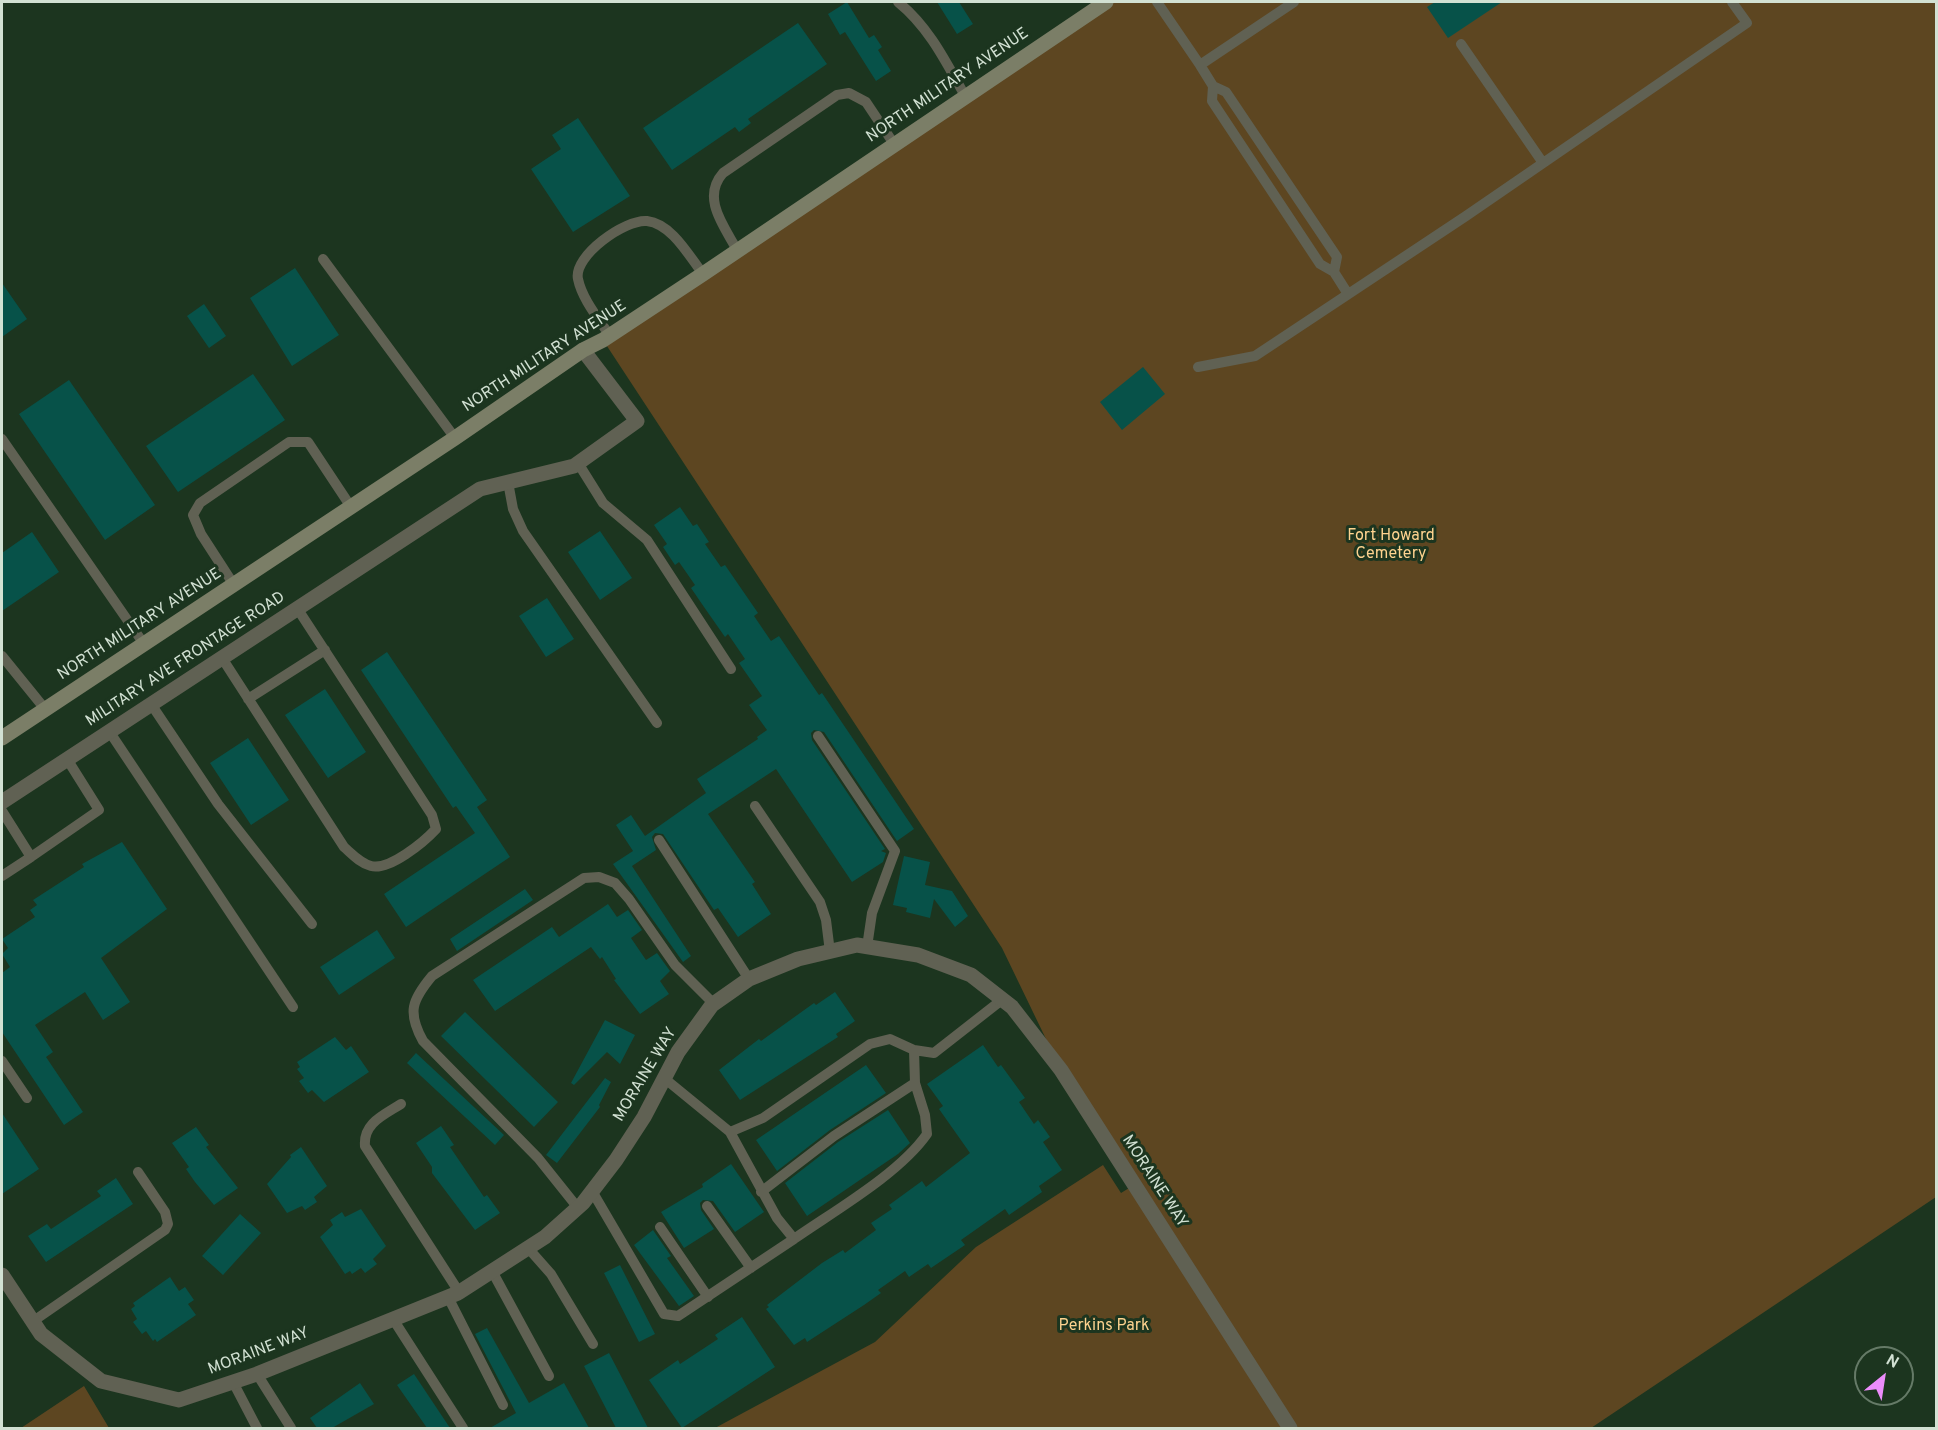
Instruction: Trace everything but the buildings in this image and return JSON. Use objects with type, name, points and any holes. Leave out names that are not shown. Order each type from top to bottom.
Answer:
[{"type":"main road","name":"NORTH MILITARY AVENUE","points":[[2,738],[455,438],[583,350],[610,336],[703,274],[1106,2]]},
{"type":"street","points":[[578,463],[637,421],[583,350]]},
{"type":"street","name":"MILITARY AVE FRONTAGE ROAD","points":[[2,802],[480,489],[578,463]]},
{"type":"street","name":"MORAINE WAY","points":[[32,1322],[41,1334],[101,1381],[179,1400],[257,1374],[454,1294],[528,1248],[578,1208],[644,1117],[678,1052],[714,1004],[749,979],[798,959],[857,945],[918,955],[971,975],[1012,1007],[1061,1070],[1290,1428]]},
{"type":"street","points":[[2,1275],[32,1322]]},
{"type":"lane","points":[[898,2],[917,17],[940,51],[965,96]]},
{"type":"lane","points":[[1157,2],[1213,86],[1226,92],[1337,257],[1334,272]]},
{"type":"lane","points":[[1200,65],[1294,2]]},
{"type":"lane","points":[[1198,367],[1255,356],[1543,164],[1747,23],[1732,2]]},
{"type":"lane","points":[[1461,44],[1543,164]]},
{"type":"lane","points":[[1213,86],[1212,101],[1320,264],[1334,272],[1348,294]]},
{"type":"lane","points":[[737,250],[714,204],[713,190],[717,180],[837,95],[849,93],[866,102],[894,144]]},
{"type":"lane","points":[[610,336],[583,293],[577,278],[579,263],[589,252],[628,225],[646,221],[662,227],[703,274]]},
{"type":"lane","points":[[323,259],[455,438]]},
{"type":"lane","points":[[2,440],[144,644]]},
{"type":"lane","points":[[234,585],[201,534],[193,515],[200,503],[289,442],[308,442],[351,507]]},
{"type":"lane","points":[[578,463],[603,503],[647,540],[731,669]]},
{"type":"lane","points":[[508,482],[513,509],[523,531],[657,723]]},
{"type":"lane","points":[[222,658],[344,846],[357,859],[372,867],[385,866],[423,842],[436,829],[432,815],[297,608]]},
{"type":"lane","points":[[248,699],[325,650]]},
{"type":"lane","points":[[2,656],[45,709]]},
{"type":"lane","points":[[151,704],[218,804],[312,924]]},
{"type":"lane","points":[[109,731],[293,1007]]},
{"type":"lane","points":[[818,736],[895,851],[872,913],[867,947]]},
{"type":"lane","points":[[2,876],[99,810],[67,759]]},
{"type":"lane","points":[[756,806],[820,902],[826,920],[830,952]]},
{"type":"lane","points":[[2,811],[31,857]]},
{"type":"lane","points":[[659,840],[749,979]]},
{"type":"lane","points":[[578,1208],[538,1158],[423,1041],[415,1026],[413,1008],[418,992],[432,976],[584,878],[599,877],[615,883],[629,898],[675,965],[714,1004]]},
{"type":"lane","points":[[730,1132],[763,1118],[870,1044],[890,1039],[914,1050],[934,1053],[1003,999]]},
{"type":"lane","points":[[592,1191],[664,1314],[678,1316],[889,1172],[919,1145],[927,1134],[925,1115],[915,1083],[914,1050]]},
{"type":"lane","points":[[2,1061],[27,1098]]},
{"type":"lane","points":[[664,1078],[730,1132],[761,1192],[794,1239]]},
{"type":"lane","points":[[761,1192],[834,1136],[915,1083]]},
{"type":"lane","points":[[401,1104],[372,1123],[364,1134],[365,1146],[454,1294],[503,1405]]},
{"type":"lane","points":[[32,1322],[165,1230],[168,1224],[165,1212],[138,1172]]},
{"type":"lane","points":[[706,1206],[751,1268]]},
{"type":"lane","points":[[660,1227],[708,1297]]},
{"type":"lane","points":[[528,1248],[551,1274],[593,1344]]},
{"type":"lane","points":[[492,1271],[549,1376]]},
{"type":"lane","points":[[393,1319],[463,1428]]},
{"type":"lane","points":[[257,1374],[291,1428]]},
{"type":"lane","points":[[233,1382],[257,1428]]},
{"type":"green space","name":"Fort Howard Cemetery","points":[[1106,2],[1936,2],[1936,1197],[1591,1428],[715,1428],[875,1342],[976,1247],[1103,1165],[1121,1193],[1134,1185],[1061,1070],[1002,948],[603,340]]},
{"type":"green space","points":[[84,1386],[109,1428],[21,1428]]},
{"type":"park label","name":"Perkins Park","points":[[1104,1327]]}]
